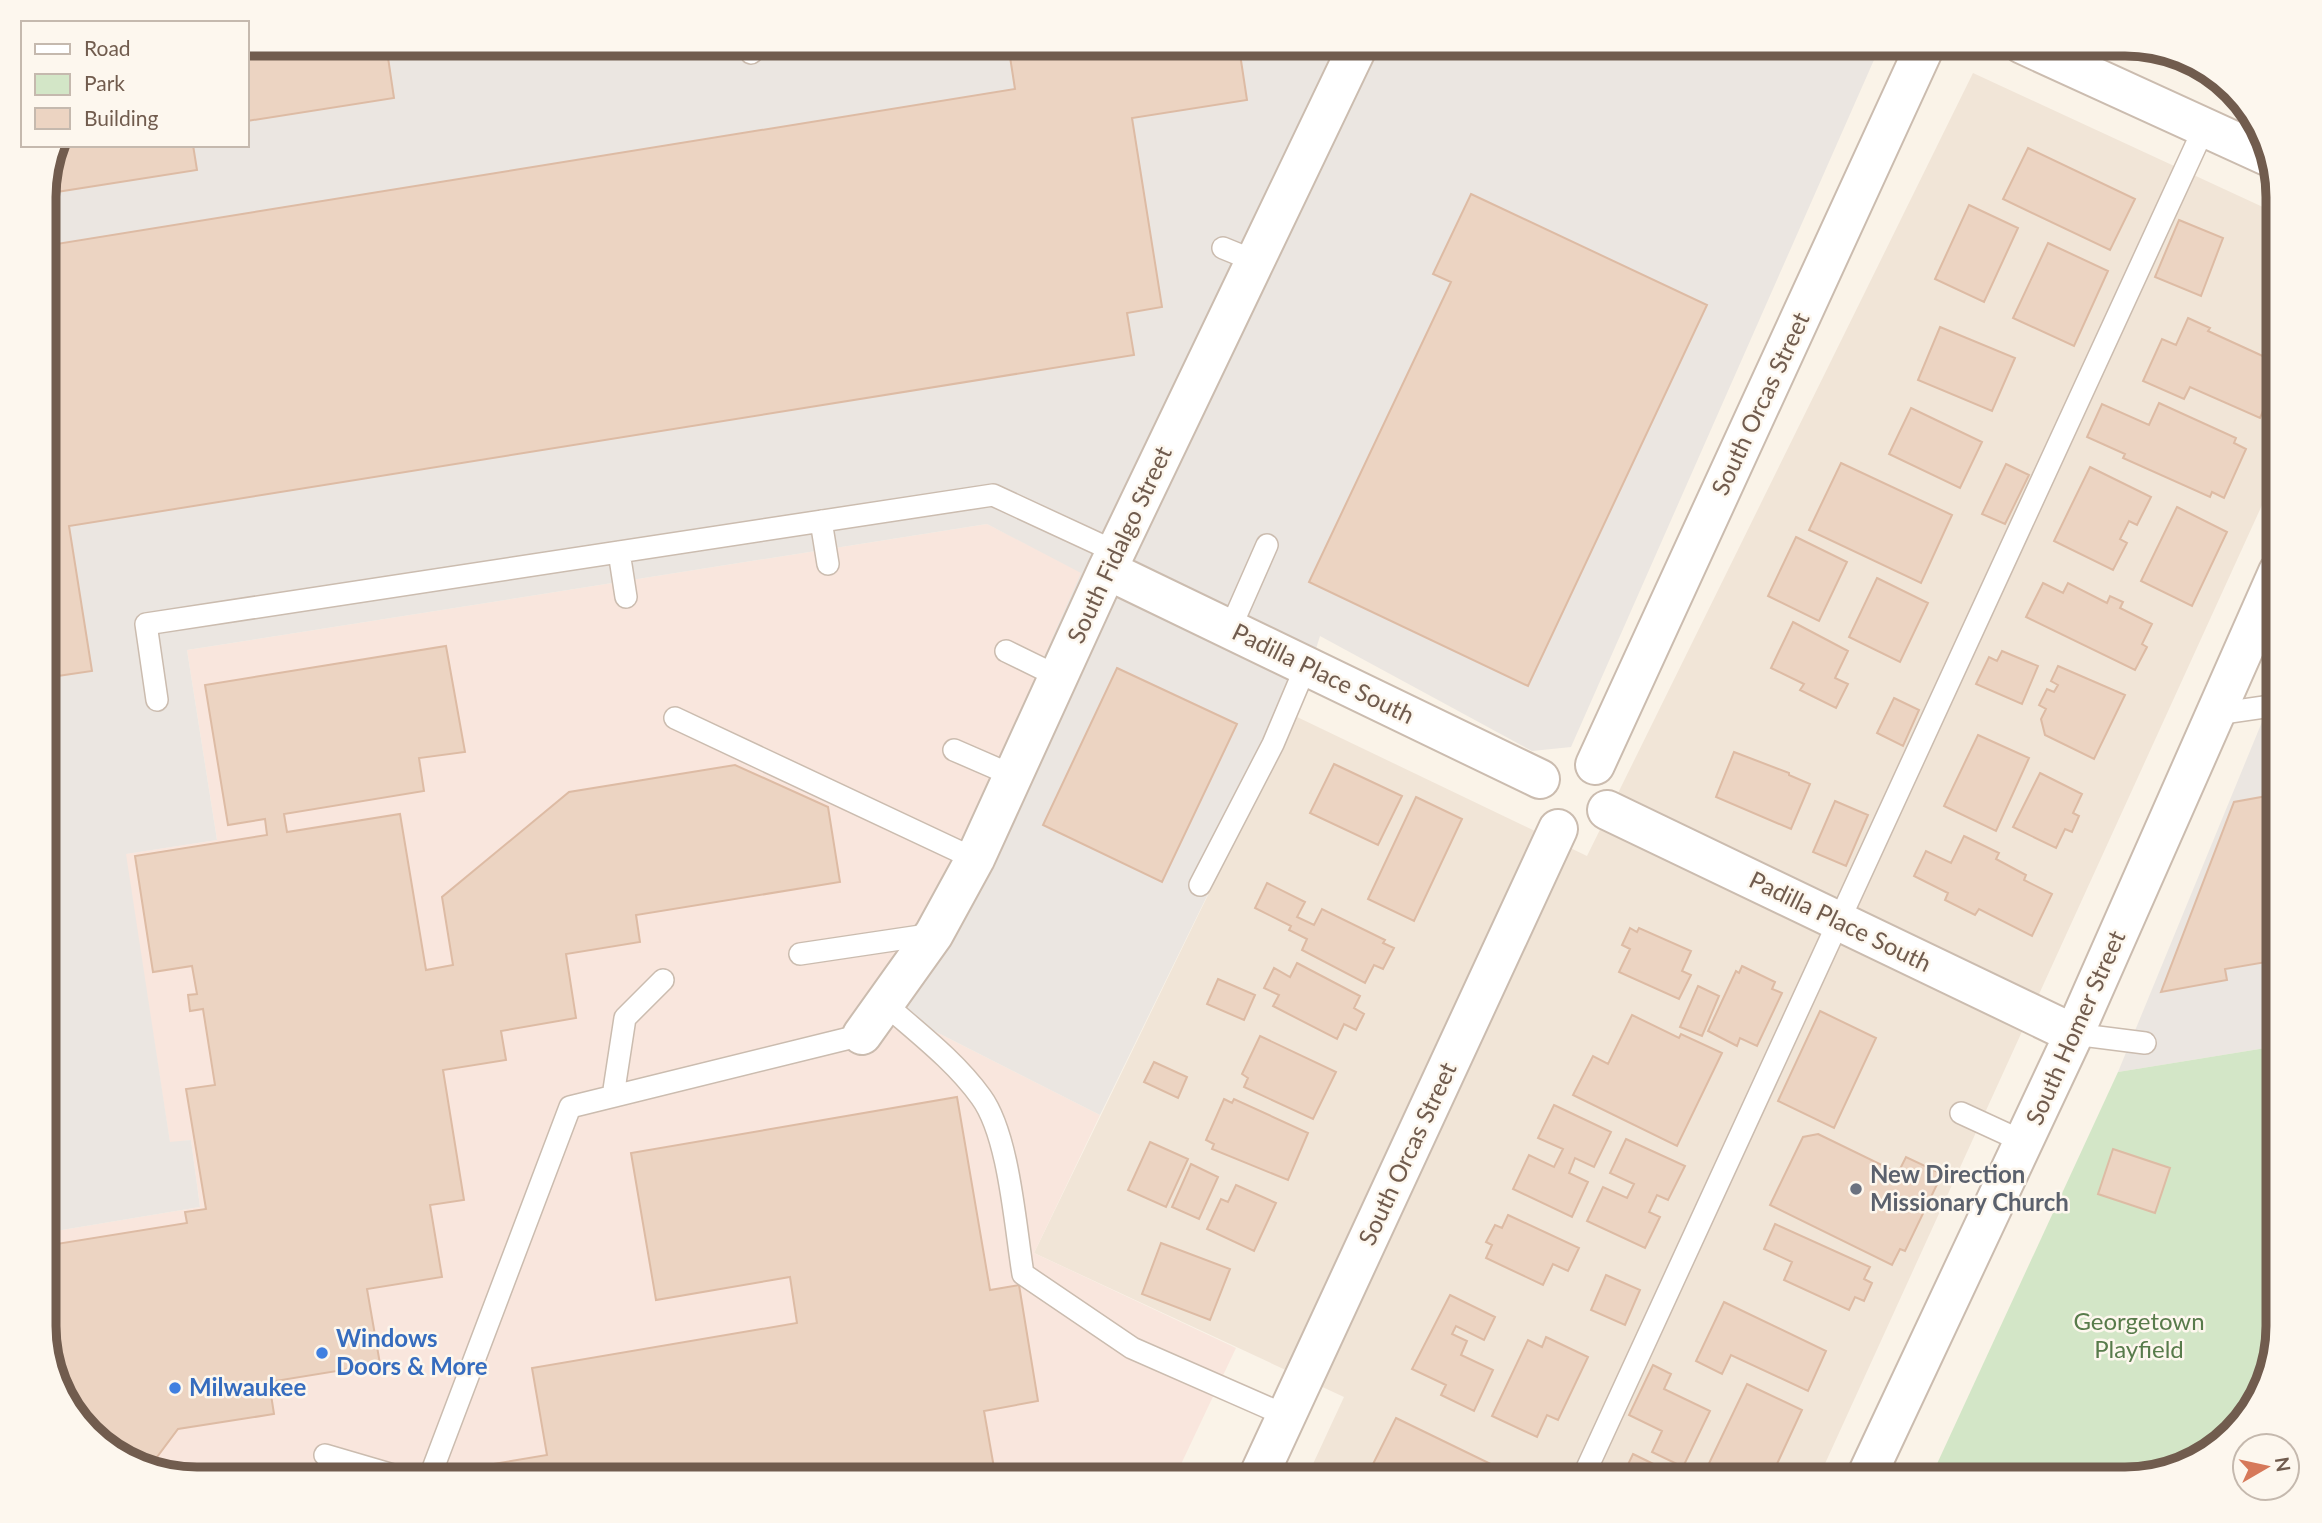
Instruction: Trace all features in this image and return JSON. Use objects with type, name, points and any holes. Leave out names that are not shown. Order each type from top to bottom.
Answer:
[{"type":"street","name":"South Fidalgo Street","points":[[862,1035],[934,934],[975,859],[1111,561],[1239,254],[1352,56]]},
{"type":"street","name":"South Orcas Street","points":[[1595,765],[1920,56]]},
{"type":"street","points":[[2048,56],[2258,152]]},
{"type":"street","name":"Padilla Place South","points":[[1111,561],[1230,629],[1540,779]]},
{"type":"street","name":"South Homer Street","points":[[1871,1467],[2074,1034],[2266,599]]},
{"type":"street","points":[[1572,758],[1595,765],[1609,786],[1607,810],[1600,821],[1578,832],[1558,829],[1545,820],[1538,809],[1536,798],[1540,779],[1550,766],[1560,760],[1572,758]]},
{"type":"street","name":"Padilla Place South","points":[[1607,810],[2074,1034]]},
{"type":"street","name":"South Orcas Street","points":[[1263,1467],[1558,829]]},
{"type":"lane","points":[[1588,1467],[2204,128]]},
{"type":"lane","points":[[157,700],[146,624],[993,495],[1111,561]]},
{"type":"lane","points":[[821,521],[828,564]]},
{"type":"lane","points":[[1230,629],[1267,545]]},
{"type":"lane","points":[[619,552],[626,597]]},
{"type":"lane","points":[[1006,651],[1059,677]]},
{"type":"lane","points":[[1200,885],[1273,744],[1306,666]]},
{"type":"lane","points":[[2216,714],[2266,707]]},
{"type":"lane","points":[[675,718],[975,859]]},
{"type":"lane","points":[[954,750],[1014,776]]},
{"type":"lane","points":[[800,954],[934,934]]},
{"type":"lane","points":[[613,1096],[625,1018],[663,980]]},
{"type":"lane","points":[[885,1004],[949,1059],[983,1099],[1003,1145],[1023,1274],[1132,1348],[1287,1416]]},
{"type":"lane","points":[[2074,1034],[2145,1043]]},
{"type":"lane","points":[[434,1467],[570,1107],[862,1035]]},
{"type":"lane","points":[[1961,1113],[2024,1142]]},
{"type":"lane","points":[[325,1455],[366,1467]]},
{"type":"shaded area","points":[[248,56],[1876,56],[1571,747],[1532,751],[1320,636],[1295,716],[1100,1115],[889,1008],[1081,573],[987,524],[187,650],[217,840],[126,854],[170,1142],[191,1140],[200,1207],[56,1231],[56,188],[66,147],[248,147]]},
{"type":"shaded area","points":[[1973,73],[2266,208],[2266,496],[1823,1467],[1312,1467],[1344,1397],[1034,1253],[1295,716],[1587,856]]},
{"type":"shaded area","points":[[987,524],[1082,572],[889,1008],[1100,1115],[1034,1253],[1236,1348],[1180,1467],[197,1467],[179,1466],[143,1456],[104,1432],[85,1412],[63,1371],[56,1335],[56,1231],[200,1207],[191,1140],[170,1143],[125,854],[217,840],[187,650]]},
{"type":"shaded area","points":[[2266,712],[2266,1048],[2118,1072]]},
{"type":"green space","name":"Georgetown Playfield","points":[[2266,1048],[2266,1326],[2259,1371],[2242,1404],[2218,1432],[2170,1460],[2125,1467],[1936,1467],[2118,1072]]},
{"type":"building","points":[[248,56],[388,56],[394,98],[248,121]]},
{"type":"building","points":[[1010,56],[1240,56],[1247,100],[1132,118],[1162,307],[1127,313],[1134,355],[69,526],[92,671],[56,676],[56,244],[1015,89]]},
{"type":"building","points":[[66,147],[193,147],[197,170],[56,192]]},
{"type":"building","points":[[2028,148],[2135,199],[2110,250],[2003,199]]},
{"type":"building","points":[[1471,194],[1707,305],[1528,686],[1309,582],[1451,282],[1433,274]]},
{"type":"building","points":[[1969,205],[2018,228],[1984,302],[1935,279]]},
{"type":"building","points":[[2179,220],[2223,238],[2201,296],[2155,277]]},
{"type":"building","points":[[2048,243],[2108,271],[2074,346],[2013,318]]},
{"type":"building","points":[[2188,318],[2210,328],[2208,331],[2266,358],[2266,404],[2260,418],[2190,387],[2184,399],[2143,381],[2162,339],[2176,345]]},
{"type":"building","points":[[1940,327],[2015,358],[1992,411],[1918,380]]},
{"type":"building","points":[[2159,403],[2236,438],[2234,443],[2246,449],[2224,498],[2212,492],[2210,497],[2123,458],[2125,454],[2087,437],[2102,404],[2149,425]]},
{"type":"building","points":[[1911,408],[1982,442],[1960,488],[1889,454]]},
{"type":"building","points":[[1841,463],[1952,515],[1921,583],[1809,530]]},
{"type":"building","points":[[2006,464],[2029,475],[2005,524],[1982,514]]},
{"type":"building","points":[[2090,467],[2151,497],[2137,525],[2129,521],[2120,539],[2127,543],[2113,570],[2054,541]]},
{"type":"building","points":[[2177,507],[2227,532],[2192,606],[2141,581]]},
{"type":"building","points":[[1796,537],[1847,562],[1819,621],[1768,596]]},
{"type":"building","points":[[1877,578],[1928,603],[1900,662],[1849,637]]},
{"type":"building","points":[[2043,583],[2063,593],[2068,583],[2107,603],[2110,596],[2123,602],[2120,608],[2152,624],[2142,644],[2147,647],[2135,670],[2026,617]]},
{"type":"building","points":[[1793,622],[1848,651],[1835,678],[1848,684],[1836,708],[1800,690],[1804,684],[1771,668]]},
{"type":"building","points":[[446,646],[465,752],[419,758],[424,791],[284,814],[287,832],[400,814],[426,970],[453,965],[442,897],[569,792],[735,765],[828,807],[840,882],[636,915],[640,942],[566,954],[576,1018],[501,1031],[506,1060],[443,1070],[464,1200],[430,1205],[442,1277],[367,1289],[380,1364],[269,1382],[274,1414],[178,1429],[155,1460],[119,1443],[97,1426],[85,1412],[67,1380],[56,1335],[56,1244],[187,1223],[185,1212],[206,1209],[186,1089],[215,1085],[203,1009],[190,1011],[188,995],[197,994],[192,966],[153,972],[135,856],[267,835],[265,819],[228,825],[205,685]]},
{"type":"building","points":[[2002,651],[2038,666],[2022,704],[1976,684],[1989,657],[1997,661]]},
{"type":"building","points":[[2058,666],[2125,695],[2094,759],[2045,735],[2041,719],[2046,709],[2039,705],[2047,689],[2054,692],[2058,685],[2051,681]]},
{"type":"building","points":[[1117,668],[1237,724],[1162,882],[1043,825]]},
{"type":"building","points":[[1894,698],[1919,710],[1903,746],[1877,733]]},
{"type":"building","points":[[1978,735],[2029,758],[1996,831],[1944,806]]},
{"type":"building","points":[[1734,752],[1810,784],[1791,829],[1716,797]]},
{"type":"building","points":[[1334,764],[1402,796],[1378,845],[1310,813]]},
{"type":"building","points":[[2040,773],[2082,794],[2073,813],[2079,816],[2072,832],[2065,829],[2056,848],[2013,827]]},
{"type":"building","points":[[2266,796],[2266,962],[2225,969],[2227,980],[2161,992],[2234,802]]},
{"type":"building","points":[[1416,797],[1462,819],[1414,921],[1368,899]]},
{"type":"building","points":[[1835,801],[1868,815],[1846,866],[1813,852]]},
{"type":"building","points":[[1964,836],[1999,853],[1996,859],[2026,875],[2024,880],[2052,894],[2032,936],[1979,909],[1975,915],[1945,900],[1948,893],[1914,876],[1926,851],[1951,863]]},
{"type":"building","points":[[1267,883],[1305,902],[1297,917],[1314,925],[1322,909],[1385,940],[1383,943],[1394,948],[1383,969],[1374,965],[1365,983],[1302,950],[1307,939],[1289,930],[1291,926],[1255,908]]},
{"type":"building","points":[[1630,928],[1637,932],[1639,928],[1691,951],[1682,971],[1691,975],[1679,999],[1619,972],[1630,949],[1622,945]]},
{"type":"building","points":[[1297,963],[1360,996],[1354,1008],[1364,1014],[1356,1030],[1344,1024],[1337,1039],[1273,1006],[1279,995],[1264,988],[1274,968],[1290,977]]},
{"type":"building","points":[[1742,966],[1775,982],[1772,989],[1782,993],[1757,1046],[1740,1038],[1737,1046],[1708,1031],[1736,971],[1739,973]]},
{"type":"building","points":[[1218,979],[1255,995],[1244,1020],[1207,1004]]},
{"type":"building","points":[[1698,986],[1719,996],[1702,1036],[1680,1027]]},
{"type":"building","points":[[1820,1011],[1876,1038],[1834,1128],[1778,1101]]},
{"type":"building","points":[[1632,1015],[1679,1038],[1681,1034],[1722,1053],[1677,1146],[1573,1095],[1593,1056],[1608,1064]]},
{"type":"building","points":[[1260,1036],[1336,1072],[1313,1119],[1244,1087],[1248,1078],[1242,1074]]},
{"type":"building","points":[[1154,1062],[1187,1077],[1178,1098],[1144,1082]]},
{"type":"building","points":[[957,1097],[990,1290],[1019,1285],[1038,1401],[984,1411],[994,1467],[475,1467],[547,1455],[532,1368],[797,1323],[790,1277],[656,1300],[631,1153]]},
{"type":"building","points":[[1224,1099],[1232,1103],[1234,1099],[1308,1133],[1288,1180],[1212,1149],[1214,1144],[1206,1140]]},
{"type":"building","points":[[1554,1105],[1611,1132],[1594,1167],[1575,1158],[1569,1173],[1588,1182],[1572,1217],[1513,1189],[1529,1155],[1554,1167],[1563,1149],[1538,1138]]},
{"type":"building","name":"New Direction Missionary Church","points":[[1818,1134],[1898,1173],[1906,1157],[1942,1174],[1905,1251],[1900,1249],[1892,1265],[1770,1205],[1803,1137]]},
{"type":"building","points":[[1626,1139],[1685,1166],[1668,1200],[1657,1195],[1649,1212],[1660,1217],[1645,1248],[1587,1221],[1603,1187],[1627,1198],[1634,1184],[1610,1173]]},
{"type":"building","points":[[1150,1142],[1188,1159],[1166,1207],[1128,1190]]},
{"type":"building","points":[[2113,1149],[2170,1168],[2155,1213],[2098,1194]]},
{"type":"building","points":[[1191,1164],[1218,1177],[1199,1219],[1172,1207]]},
{"type":"building","points":[[1236,1185],[1276,1203],[1254,1251],[1207,1229],[1221,1199],[1228,1202]]},
{"type":"building","points":[[1508,1215],[1579,1248],[1568,1271],[1553,1264],[1543,1285],[1486,1258],[1492,1245],[1486,1242],[1495,1225],[1502,1228]]},
{"type":"building","points":[[1775,1224],[1870,1267],[1864,1279],[1872,1283],[1864,1301],[1855,1297],[1849,1310],[1784,1280],[1792,1262],[1764,1249]]},
{"type":"building","points":[[1161,1243],[1230,1269],[1210,1320],[1142,1294]]},
{"type":"building","points":[[1606,1275],[1640,1290],[1625,1325],[1591,1310]]},
{"type":"building","points":[[1450,1295],[1495,1317],[1484,1340],[1456,1326],[1452,1334],[1467,1341],[1461,1355],[1493,1370],[1474,1411],[1441,1395],[1446,1385],[1412,1369]]},
{"type":"building","points":[[1724,1302],[1826,1351],[1808,1391],[1731,1355],[1722,1374],[1696,1361]]},
{"type":"building","points":[[1546,1337],[1588,1357],[1558,1420],[1547,1415],[1537,1437],[1492,1416],[1528,1340],[1542,1347]]},
{"type":"building","points":[[1653,1365],[1671,1374],[1664,1389],[1710,1411],[1683,1467],[1652,1452],[1662,1431],[1629,1415]]},
{"type":"building","points":[[1747,1384],[1802,1410],[1776,1467],[1707,1467]]},
{"type":"building","points":[[1396,1418],[1497,1467],[1379,1467],[1373,1464]]},
{"type":"building","points":[[1633,1454],[1660,1467],[1627,1467]]},
{"type":"place","name":"New Direction Missionary Church","points":[[1856,1189]]},
{"type":"place","name":"Windows Doors & More","points":[[322,1353]]},
{"type":"place","name":"Milwaukee","points":[[175,1388]]}]
